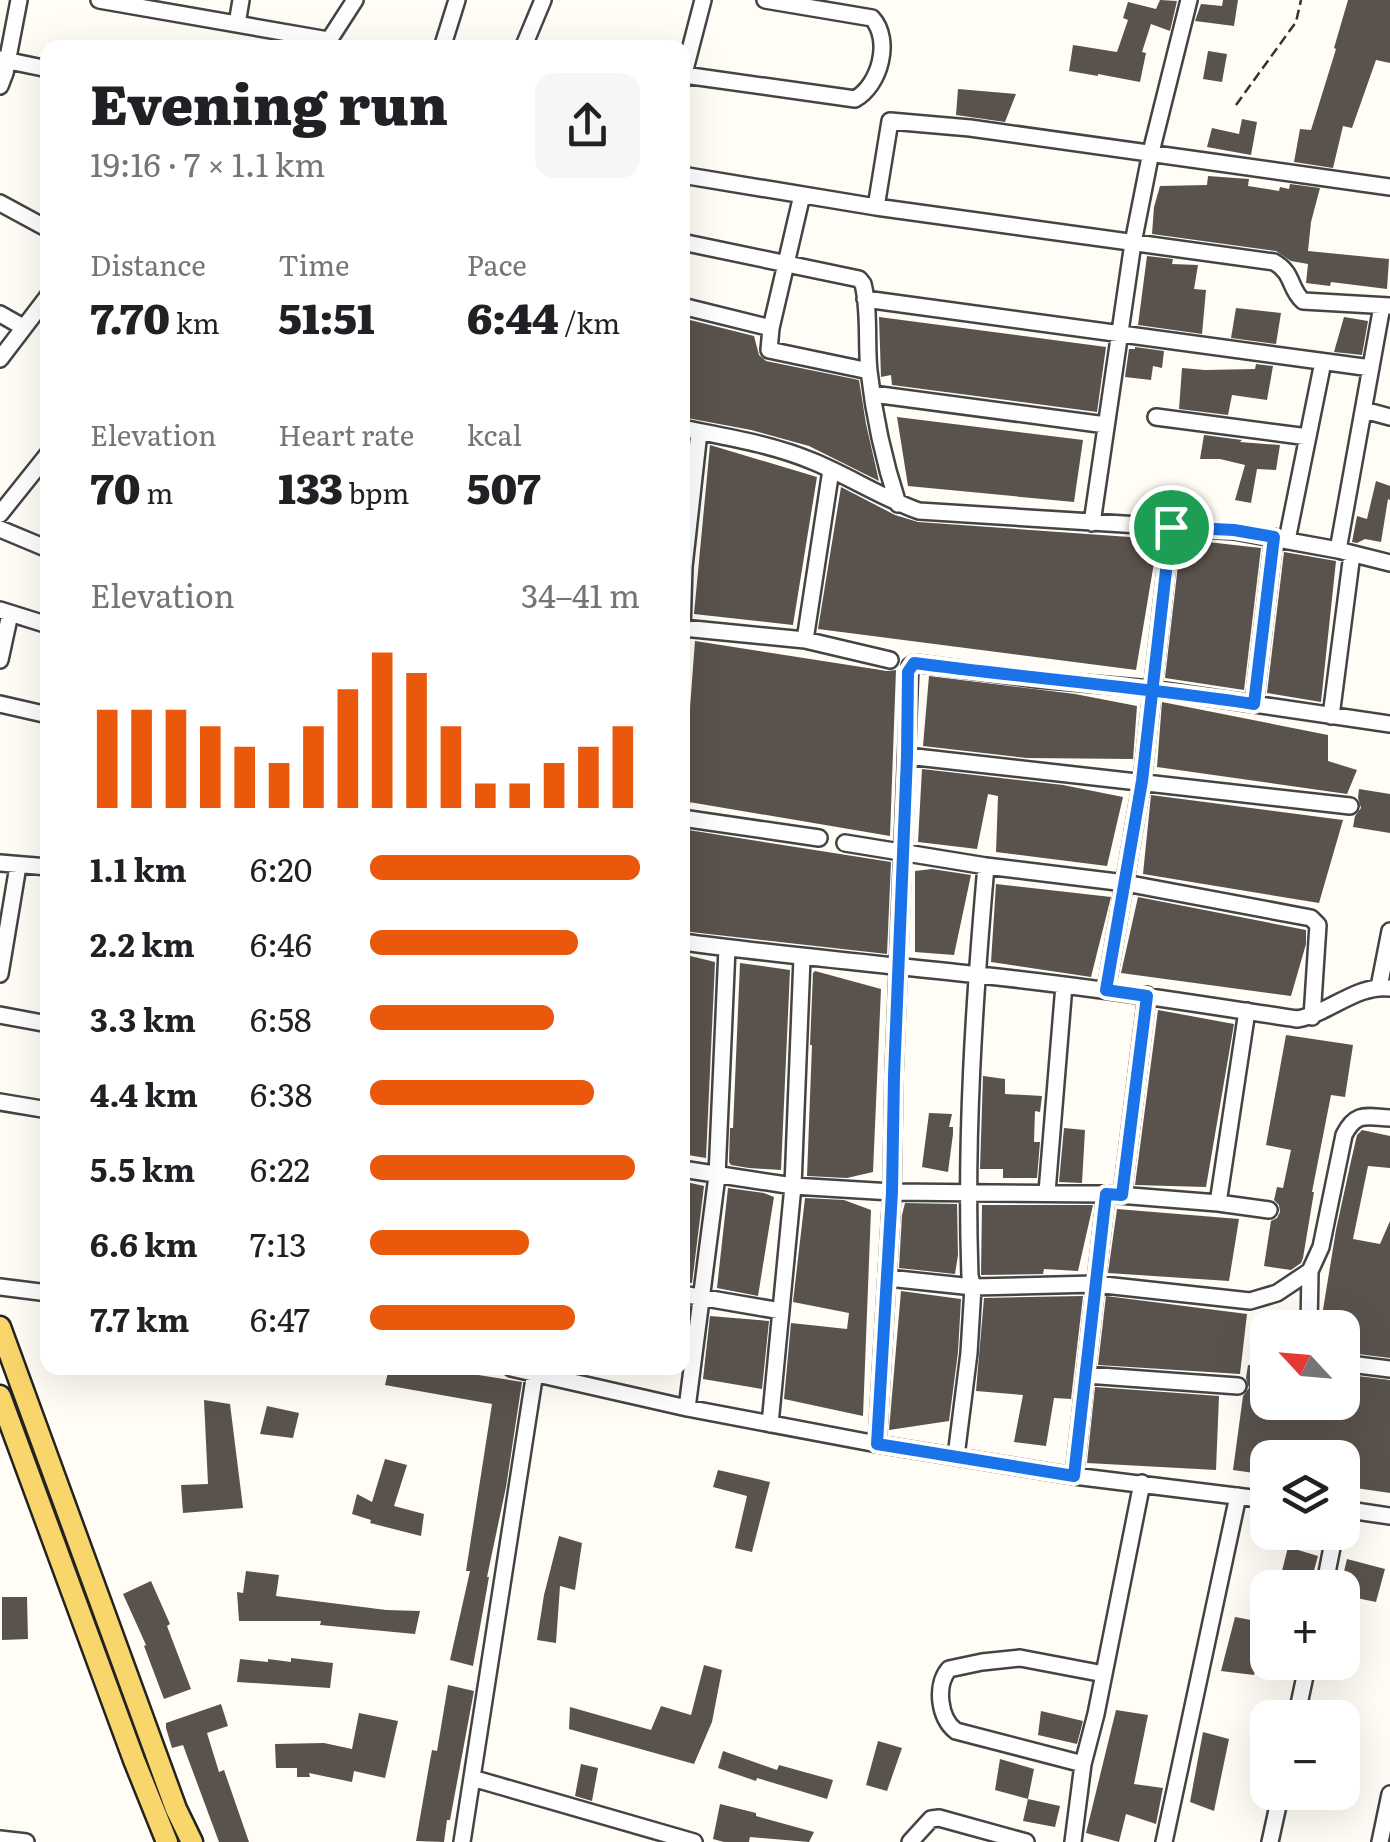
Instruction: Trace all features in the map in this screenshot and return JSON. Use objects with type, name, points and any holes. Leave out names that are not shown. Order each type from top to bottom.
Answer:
[{"type":"main road","points":[[0,1327],[176,1809],[192,1842]]},
{"type":"main road","points":[[0,1396],[167,1842]]},
{"type":"street","points":[[0,86],[19,0]]},
{"type":"street","points":[[99,0],[308,40]]},
{"type":"street","points":[[237,24],[241,0]]},
{"type":"street","points":[[329,40],[355,0]]},
{"type":"street","points":[[444,40],[457,0]]},
{"type":"street","points":[[526,40],[542,0]]},
{"type":"street","points":[[690,51],[703,0]]},
{"type":"street","points":[[690,79],[855,99],[866,93],[878,69],[882,42],[881,28],[872,18],[765,0]]},
{"type":"street","points":[[1092,522],[1133,243],[1189,0]]},
{"type":"street","points":[[4,60],[40,67]]},
{"type":"street","points":[[876,207],[890,121],[970,128],[1390,187]]},
{"type":"street","points":[[690,175],[876,207],[1274,262],[1292,278],[1298,297],[1303,300],[1386,306],[1364,410],[1345,552],[1331,716]]},
{"type":"street","points":[[802,196],[768,347],[869,371]]},
{"type":"street","points":[[0,203],[40,225]]},
{"type":"street","points":[[690,244],[859,279],[865,290],[869,371],[887,471],[898,504]]},
{"type":"street","points":[[865,299],[1371,368]]},
{"type":"street","points":[[0,359],[40,306]]},
{"type":"street","points":[[690,308],[771,328]]},
{"type":"street","points":[[0,314],[23,327]]},
{"type":"street","points":[[1254,704],[1280,538],[1323,362]]},
{"type":"street","points":[[873,394],[1106,426]]},
{"type":"street","points":[[1364,410],[1390,417]]},
{"type":"street","points":[[1156,416],[1308,436]]},
{"type":"street","points":[[691,430],[747,440],[808,459],[898,504],[931,512],[1234,530],[1390,563]]},
{"type":"street","points":[[1,512],[40,464]]},
{"type":"street","points":[[805,640],[832,470]]},
{"type":"street","points":[[1106,990],[1142,781],[1171,527]]},
{"type":"street","points":[[0,529],[40,546]]},
{"type":"street","points":[[0,660],[5,612],[40,623]]},
{"type":"street","points":[[690,631],[805,640],[890,660]]},
{"type":"street","points":[[877,1444],[892,1192],[908,672],[914,663],[1151,689],[1390,724]]},
{"type":"street","points":[[0,704],[40,713]]},
{"type":"street","points":[[907,756],[1350,806]]},
{"type":"street","points":[[690,819],[819,838]]},
{"type":"street","points":[[845,843],[1126,883],[1311,918],[1318,925],[1312,1017]]},
{"type":"street","points":[[0,863],[40,867]]},
{"type":"street","points":[[0,974],[18,866]]},
{"type":"street","points":[[956,1456],[973,1287],[967,1192],[986,866]]},
{"type":"street","points":[[690,943],[1106,990],[1297,1019],[1312,1017],[1356,994],[1385,987],[1390,931]]},
{"type":"street","points":[[688,1408],[717,1176],[727,948]]},
{"type":"street","points":[[770,1424],[793,1186],[802,958]]},
{"type":"street","points":[[1047,1192],[1064,985]]},
{"type":"street","points":[[1074,1476],[1095,1284],[1147,996]]},
{"type":"street","points":[[1218,1203],[1247,1011]]},
{"type":"street","points":[[0,1015],[40,1022]]},
{"type":"street","points":[[0,1102],[40,1109]]},
{"type":"street","points":[[1309,1310],[1310,1271],[1321,1247],[1344,1135],[1351,1122],[1361,1116],[1390,1118]]},
{"type":"street","points":[[690,1171],[793,1186],[892,1192],[1114,1194],[1269,1210]]},
{"type":"street","points":[[888,1278],[973,1287],[1095,1284],[1250,1301],[1277,1293],[1310,1271]]},
{"type":"street","points":[[0,1287],[40,1292]]},
{"type":"street","points":[[690,1296],[781,1311]]},
{"type":"street","points":[[1360,1366],[1390,1369]]},
{"type":"street","points":[[462,1842],[534,1375]]},
{"type":"street","points":[[571,1375],[688,1408],[877,1444],[1074,1476],[1250,1498]]},
{"type":"street","points":[[1086,1375],[1238,1386]]},
{"type":"street","points":[[1073,1842],[1082,1764],[1142,1483]]},
{"type":"street","points":[[1164,1842],[1238,1496]]},
{"type":"street","points":[[1360,1512],[1390,1516]]},
{"type":"street","points":[[1082,1764],[956,1731],[944,1718],[942,1680],[949,1669],[1020,1658],[1104,1674]]},
{"type":"street","points":[[472,1778],[694,1842]]},
{"type":"street","points":[[1380,1842],[1390,1794]]},
{"type":"street","points":[[1270,1842],[1276,1810]]},
{"type":"street","points":[[910,1842],[931,1819],[939,1818],[1026,1842]]},
{"type":"street","points":[[0,1839],[26,1842]]},
{"type":"path","points":[[1236,105],[1296,22],[1301,0]]},
{"type":"building","points":[[1160,0],[1177,1],[1170,31],[1151,24],[1142,52],[1146,53],[1140,82],[1069,71],[1073,45],[1117,52],[1128,20],[1123,18],[1128,2],[1156,9]]},
{"type":"building","points":[[1223,0],[1238,0],[1234,26],[1195,21],[1201,4],[1222,6]]},
{"type":"building","points":[[1348,0],[1390,0],[1390,63],[1376,60],[1352,128],[1343,126],[1333,168],[1294,162],[1300,129],[1311,130]]},
{"type":"building","points":[[1208,51],[1227,54],[1222,82],[1203,79]]},
{"type":"building","points":[[958,89],[1016,94],[1005,122],[956,115]]},
{"type":"building","points":[[1242,119],[1257,122],[1251,155],[1207,147],[1212,128],[1239,134]]},
{"type":"building","points":[[1208,176],[1249,179],[1248,186],[1279,191],[1280,187],[1289,189],[1290,184],[1320,188],[1308,251],[1389,259],[1387,289],[1306,283],[1308,264],[1291,261],[1276,251],[1152,234],[1160,186],[1207,185]]},
{"type":"building","points":[[1147,256],[1173,259],[1172,264],[1198,265],[1194,289],[1206,290],[1202,334],[1138,325]]},
{"type":"building","points":[[1236,308],[1281,313],[1276,344],[1231,338]]},
{"type":"building","points":[[879,317],[1106,347],[1097,412],[892,385],[891,375],[881,377]]},
{"type":"building","points":[[1344,317],[1368,321],[1362,355],[1334,352]]},
{"type":"building","points":[[690,320],[754,336],[759,355],[766,361],[859,380],[879,481],[809,446],[690,419]]},
{"type":"building","points":[[1129,349],[1164,351],[1162,368],[1153,366],[1151,380],[1125,377]]},
{"type":"building","points":[[1256,364],[1273,366],[1267,400],[1232,395],[1228,415],[1179,409],[1182,368],[1255,369]]},
{"type":"building","points":[[897,417],[1083,440],[1074,502],[908,486]]},
{"type":"building","points":[[1204,435],[1280,445],[1276,470],[1257,469],[1251,503],[1235,500],[1245,465],[1200,459]]},
{"type":"building","points":[[710,445],[817,477],[793,625],[694,614]]},
{"type":"building","points":[[1376,481],[1390,486],[1381,542],[1352,542],[1357,516],[1367,519]]},
{"type":"building","points":[[841,487],[895,515],[918,522],[1158,539],[1136,670],[818,629]]},
{"type":"building","points":[[1181,539],[1261,548],[1244,690],[1165,678]]},
{"type":"building","points":[[1284,552],[1336,561],[1321,702],[1267,693]]},
{"type":"building","points":[[695,641],[896,670],[890,836],[690,802]]},
{"type":"building","points":[[929,676],[1075,694],[1137,706],[1133,759],[1026,758],[923,746]]},
{"type":"building","points":[[1162,702],[1328,735],[1328,761],[1357,770],[1347,794],[1157,767]]},
{"type":"building","points":[[922,769],[1063,785],[1123,797],[1107,866],[996,852],[998,796],[988,794],[977,849],[918,842]]},
{"type":"building","points":[[1359,789],[1390,794],[1390,833],[1353,827],[1361,808]]},
{"type":"building","points":[[1151,795],[1343,820],[1319,903],[1143,874]]},
{"type":"building","points":[[690,830],[891,862],[887,954],[690,932]]},
{"type":"building","points":[[932,869],[971,875],[954,955],[915,952],[915,871]]},
{"type":"building","points":[[996,884],[1111,897],[1091,977],[991,962]]},
{"type":"building","points":[[1138,897],[1306,930],[1306,944],[1291,996],[1121,973]]},
{"type":"building","points":[[690,956],[715,962],[706,1158],[690,1155]]},
{"type":"building","points":[[740,963],[790,970],[781,1170],[729,1162]]},
{"type":"building","points":[[815,971],[881,989],[873,1172],[847,1178],[807,1176]]},
{"type":"building","points":[[1158,1010],[1234,1024],[1206,1187],[1135,1185]]},
{"type":"building","points":[[1286,1035],[1353,1045],[1345,1097],[1331,1095],[1303,1258],[1291,1270],[1264,1266],[1271,1221],[1280,1212],[1274,1200],[1277,1187],[1283,1188],[1291,1150],[1266,1145]]},
{"type":"building","points":[[983,1076],[1005,1079],[1005,1094],[1042,1096],[1040,1112],[1035,1111],[1034,1142],[1040,1142],[1037,1178],[1003,1178],[1003,1169],[980,1169]]},
{"type":"building","points":[[929,1113],[952,1114],[948,1172],[922,1167]]},
{"type":"building","points":[[1064,1128],[1085,1130],[1082,1183],[1059,1182]]},
{"type":"building","points":[[1362,1130],[1390,1136],[1390,1168],[1368,1166],[1353,1239],[1380,1244],[1390,1221],[1390,1358],[1360,1354],[1360,1310],[1323,1310],[1357,1135]]},
{"type":"building","points":[[690,1183],[704,1186],[690,1283]]},
{"type":"building","points":[[728,1188],[774,1197],[758,1296],[717,1288]]},
{"type":"building","points":[[805,1198],[844,1200],[871,1210],[863,1416],[784,1399],[791,1323],[847,1329],[849,1313],[793,1302]]},
{"type":"building","points":[[905,1203],[957,1204],[955,1274],[899,1268]]},
{"type":"building","points":[[982,1205],[1093,1205],[1078,1271],[1044,1269],[1043,1274],[981,1275]]},
{"type":"building","points":[[1117,1209],[1239,1219],[1229,1281],[1108,1273]]},
{"type":"building","points":[[901,1291],[961,1299],[958,1352],[949,1421],[889,1430]]},
{"type":"building","points":[[1083,1296],[1071,1399],[1054,1398],[1046,1446],[1014,1442],[1023,1395],[976,1391],[984,1298]]},
{"type":"building","points":[[1106,1296],[1247,1314],[1240,1374],[1098,1365]]},
{"type":"building","points":[[710,1316],[769,1321],[762,1389],[703,1379]]},
{"type":"building","points":[[1250,1365],[1250,1420],[1360,1420],[1360,1376],[1390,1380],[1390,1493],[1360,1489],[1360,1440],[1250,1440],[1250,1472],[1233,1470],[1243,1396],[1249,1388],[1246,1378]]},
{"type":"building","points":[[387,1375],[478,1375],[522,1382],[473,1666],[450,1660],[470,1571],[466,1571],[492,1404],[385,1385]]},
{"type":"building","points":[[1095,1387],[1219,1396],[1216,1470],[1087,1463]]},
{"type":"building","points":[[204,1400],[230,1404],[243,1508],[183,1513],[181,1485],[208,1484]]},
{"type":"building","points":[[267,1406],[299,1413],[293,1438],[260,1434]]},
{"type":"building","points":[[385,1459],[407,1465],[394,1506],[424,1514],[421,1536],[370,1523],[371,1520],[352,1514],[357,1494],[372,1502]]},
{"type":"building","points":[[718,1470],[770,1482],[752,1552],[735,1548],[747,1496],[713,1487]]},
{"type":"building","points":[[559,1536],[582,1543],[575,1590],[560,1586],[556,1643],[537,1640]]},
{"type":"building","points":[[1287,1550],[1318,1556],[1314,1570],[1282,1570]]},
{"type":"building","points":[[1347,1559],[1385,1569],[1376,1602],[1360,1599],[1360,1570],[1344,1570]]},
{"type":"building","points":[[246,1571],[279,1575],[276,1596],[420,1611],[415,1634],[320,1625],[321,1621],[239,1621],[237,1592],[243,1593]]},
{"type":"building","points":[[151,1581],[191,1689],[164,1699],[123,1594]]},
{"type":"building","points":[[2,1597],[27,1597],[28,1639],[2,1640]]},
{"type":"building","points":[[1235,1617],[1250,1620],[1250,1675],[1221,1671]]},
{"type":"building","points":[[291,1658],[333,1663],[330,1688],[237,1682],[240,1659],[291,1662]]},
{"type":"building","points":[[704,1665],[722,1670],[712,1722],[694,1764],[569,1729],[570,1707],[651,1730],[661,1706],[691,1715]]},
{"type":"building","points":[[448,1685],[474,1691],[450,1820],[444,1842],[416,1841],[432,1750],[437,1751]]},
{"type":"building","points":[[221,1704],[228,1726],[207,1733],[249,1842],[219,1842],[183,1745],[172,1748],[166,1728],[166,1723]]},
{"type":"building","points":[[1116,1710],[1148,1715],[1134,1784],[1163,1788],[1156,1824],[1126,1814],[1119,1842],[1086,1833]]},
{"type":"building","points":[[1041,1711],[1083,1721],[1077,1744],[1038,1735]]},
{"type":"building","points":[[359,1713],[398,1721],[385,1778],[354,1771],[352,1782],[309,1773],[310,1777],[297,1777],[297,1768],[276,1768],[275,1744],[324,1743],[352,1749]]},
{"type":"building","points":[[1203,1732],[1229,1739],[1214,1811],[1190,1802]]},
{"type":"building","points":[[878,1741],[902,1748],[887,1791],[866,1785]]},
{"type":"building","points":[[723,1751],[777,1770],[779,1765],[833,1780],[827,1799],[718,1768]]},
{"type":"building","points":[[1000,1759],[1034,1769],[1028,1799],[995,1790]]},
{"type":"building","points":[[581,1764],[598,1768],[592,1801],[575,1796]]},
{"type":"building","points":[[1028,1799],[1060,1806],[1055,1827],[1023,1821]]},
{"type":"building","points":[[720,1804],[814,1832],[809,1842],[750,1837],[749,1842],[713,1839]]},
{"type":"route","points":[[1171,527],[1151,689],[1142,781],[1106,990],[1147,996],[1122,1195],[1106,1194],[1074,1476],[877,1444],[892,1192],[908,672],[914,663],[1151,689],[1254,704],[1274,537],[1234,530],[1171,527]]}]
